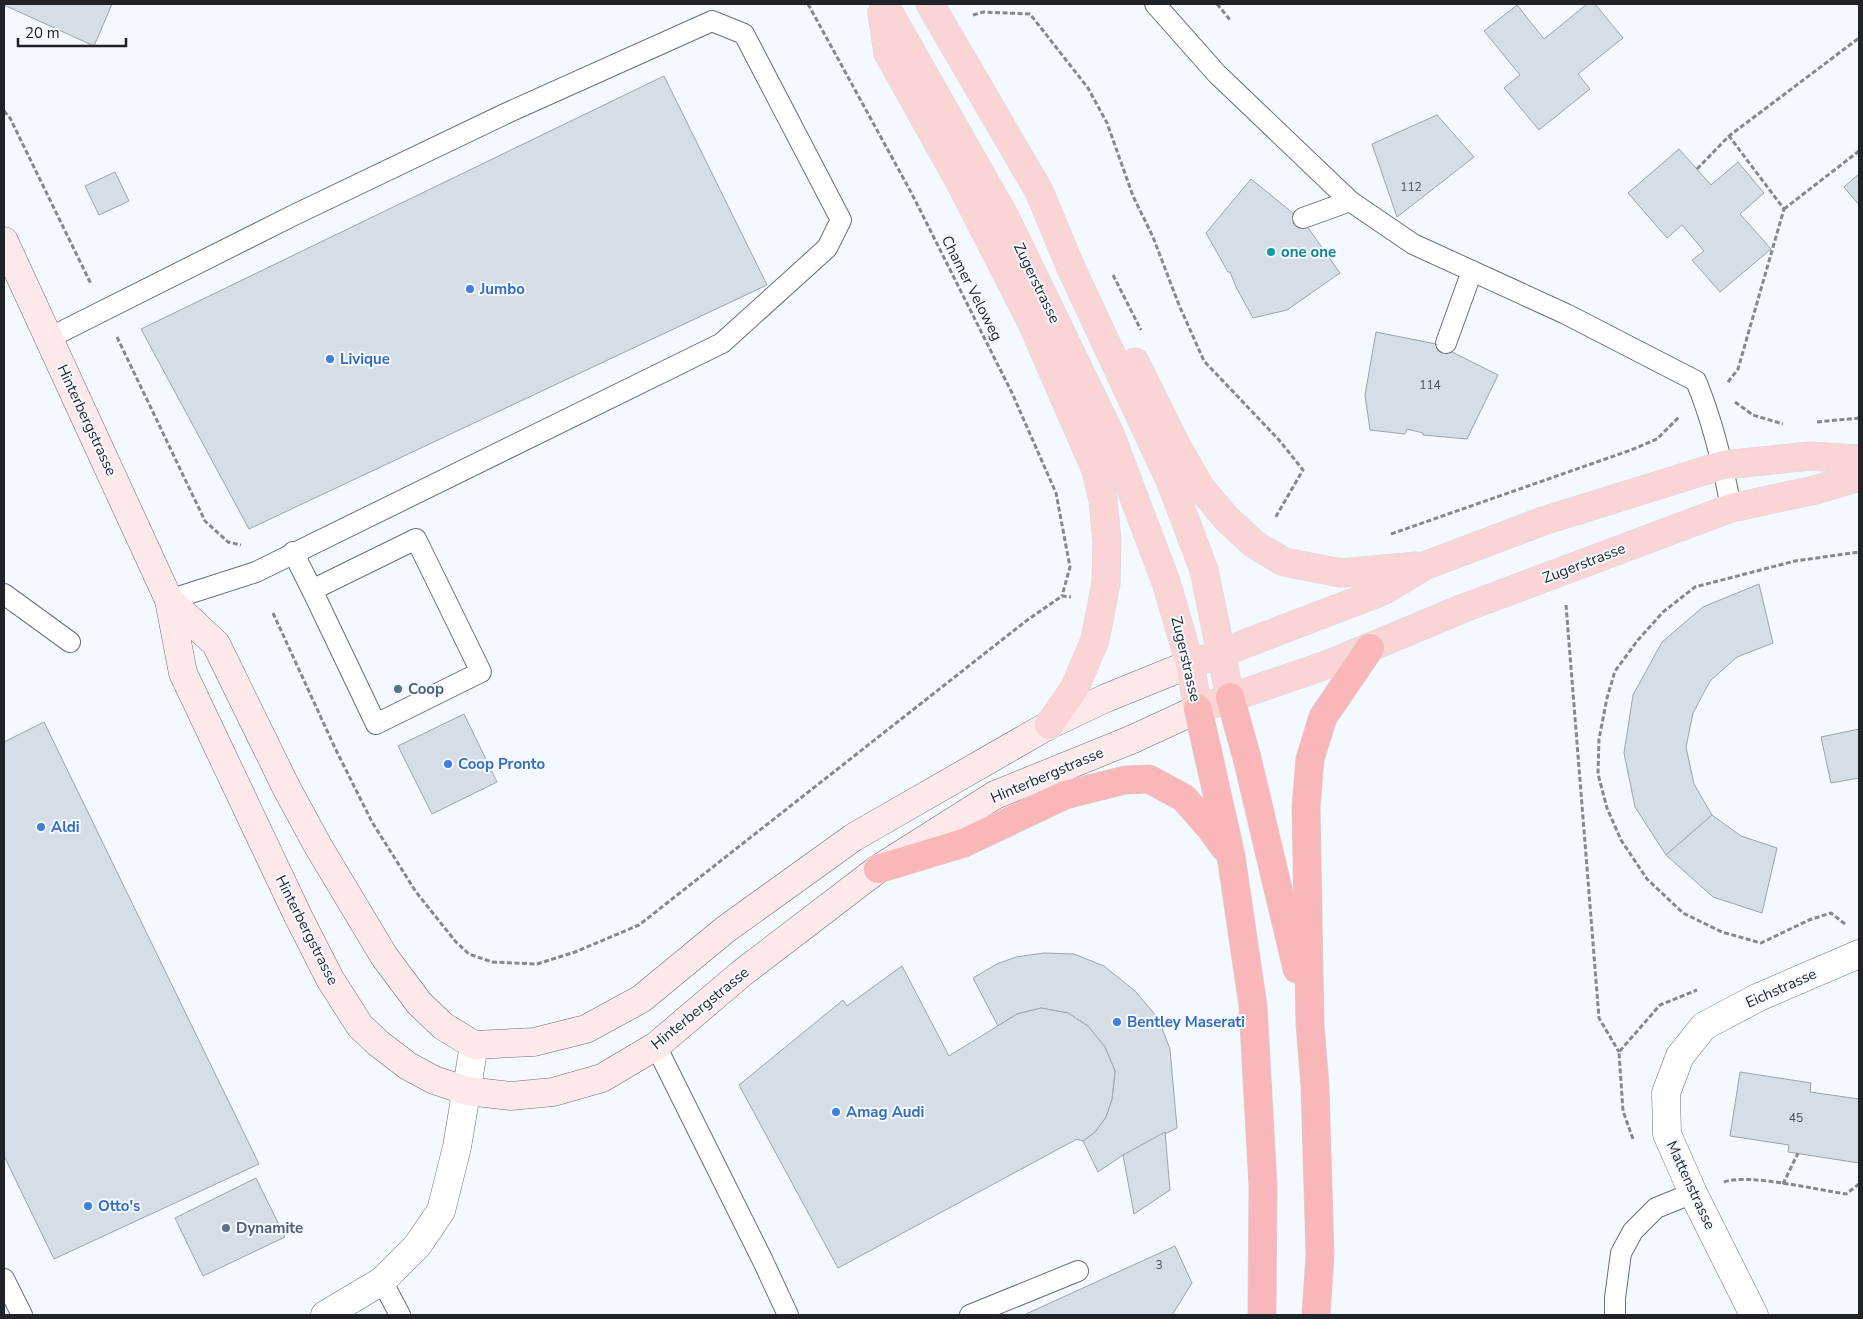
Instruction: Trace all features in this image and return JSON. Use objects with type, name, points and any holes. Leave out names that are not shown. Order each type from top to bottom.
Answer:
[{"type":"highway","points":[[1316,1315],[1320,1255],[1315,1086],[1310,1024],[1306,807],[1310,759],[1323,717],[1370,648]]},
{"type":"highway","points":[[1230,697],[1249,768],[1310,1024]]},
{"type":"highway","points":[[1198,709],[1231,856],[1253,1006],[1263,1186],[1262,1315]]},
{"type":"highway","points":[[878,868],[964,843],[1064,796],[1125,780],[1149,779],[1184,798],[1231,856]]},
{"type":"main road","name":"Zugerstrasse","points":[[882,4],[1005,217],[1110,434],[1166,582],[1190,664],[1198,709],[1332,663],[1464,608],[1731,508],[1800,493],[1859,477]]},
{"type":"main road","points":[[882,4],[888,53],[961,184],[1031,321],[1096,470],[1103,500],[1107,541],[1106,583],[1095,640],[1074,688],[1049,725]]},
{"type":"main road","points":[[930,4],[1039,191],[1096,281],[1200,487],[1226,518],[1254,544],[1284,562],[1341,574],[1424,566]]},
{"type":"main road","points":[[1039,191],[1071,268],[1170,480],[1204,570],[1230,697]]},
{"type":"main road","points":[[1190,664],[1383,591],[1424,566],[1543,521],[1723,465],[1810,456],[1859,459]]},
{"type":"street","name":"Hinterbergstrasse","points":[[6,258],[49,338],[169,600],[183,673],[298,916],[330,979],[360,1026],[378,1043],[408,1066],[434,1080],[467,1091],[511,1096],[553,1092],[602,1078],[656,1046],[742,974],[878,868],[996,796],[1133,739],[1198,709]]},
{"type":"street","name":"Hinterbergstrasse","points":[[169,600],[216,644],[286,787],[318,846],[384,956],[419,1003],[443,1026],[474,1045]]},
{"type":"street","points":[[326,1315],[382,1281],[417,1246],[441,1211],[450,1178],[474,1045],[534,1042],[586,1029],[642,999],[726,928],[854,838],[1049,725],[1106,698],[1190,664]]},
{"type":"street","name":"Eichstrasse","points":[[1704,1026],[1759,997],[1859,954]]},
{"type":"street","name":"Mattenstrasse","points":[[1704,1026],[1680,1056],[1666,1093],[1667,1134],[1693,1193],[1754,1315]]},
{"type":"lane","points":[[1155,4],[1217,74],[1350,201],[1413,244],[1566,314],[1696,381],[1707,408],[1723,465],[1731,508]]},
{"type":"lane","points":[[49,338],[328,199],[507,113],[712,21],[744,34],[840,220],[827,248],[722,344],[293,552],[256,572],[169,600]]},
{"type":"lane","points":[[1303,218],[1350,201]]},
{"type":"lane","points":[[1446,343],[1472,271]]},
{"type":"lane","points":[[293,552],[376,724],[481,672],[416,539],[312,590]]},
{"type":"lane","points":[[4,594],[70,642]]},
{"type":"lane","points":[[656,1046],[751,1236],[788,1315]]},
{"type":"lane","points":[[1615,1315],[1615,1298],[1621,1253],[1633,1231],[1656,1208],[1693,1193]]},
{"type":"lane","points":[[970,1315],[1078,1271]]},
{"type":"lane","points":[[4,1279],[22,1315]]},
{"type":"lane","points":[[382,1281],[400,1315]]},
{"type":"path","name":"Chamer Veloweg","points":[[273,613],[372,822],[416,892],[456,942],[469,954],[492,962],[537,964],[575,952],[639,925],[1019,627],[1062,596],[1070,567],[1056,493],[1012,393],[917,203],[808,4]]},
{"type":"path","points":[[1217,4],[1231,21]]},
{"type":"path","points":[[970,16],[983,12],[1030,14],[1088,88],[1107,122],[1133,196],[1153,237],[1179,305],[1204,361],[1279,440],[1303,470],[1272,523]]},
{"type":"path","points":[[1697,169],[1729,136],[1859,38]]},
{"type":"path","points":[[4,111],[10,118],[90,280]]},
{"type":"path","points":[[1729,136],[1784,209]]},
{"type":"path","points":[[1707,408],[1738,369],[1784,209],[1859,151]]},
{"type":"path","points":[[115,333],[205,521],[228,542],[241,545]]},
{"type":"path","points":[[1384,536],[1658,439],[1684,412],[1734,402],[1753,415],[1781,425],[1788,424]]},
{"type":"path","points":[[1813,422],[1859,418]]},
{"type":"path","points":[[1849,927],[1831,913],[1809,920],[1761,943],[1722,932],[1683,913],[1648,878],[1621,840],[1606,808],[1598,766],[1599,739],[1615,671],[1638,640],[1663,612],[1695,587],[1795,561],[1859,552]]},
{"type":"path","points":[[1568,600],[1566,605],[1599,1018],[1619,1052]]},
{"type":"path","points":[[1783,1184],[1798,1153]]},
{"type":"path","points":[[1693,1193],[1733,1178],[1846,1194],[1859,1184]]},
{"type":"building","points":[[4,4],[112,4],[94,46]]},
{"type":"building","points":[[1587,4],[1595,4],[1623,38],[1578,74],[1590,89],[1539,130],[1504,88],[1520,75],[1484,31],[1517,5],[1544,39]]},
{"type":"building","points":[[664,76],[767,285],[249,529],[141,329]]},
{"type":"building","points":[[1437,115],[1474,157],[1397,217],[1372,144]]},
{"type":"building","points":[[1679,149],[1711,185],[1738,162],[1764,193],[1740,214],[1771,249],[1720,292],[1692,260],[1704,251],[1682,225],[1667,238],[1628,193]]},
{"type":"building","points":[[115,172],[129,201],[99,215],[85,186]]},
{"type":"building","points":[[1859,174],[1859,205],[1844,187]]},
{"type":"building","name":"one one","points":[[1251,179],[1304,222],[1340,273],[1287,310],[1253,318],[1230,272],[1228,272],[1206,233]]},
{"type":"building","points":[[1376,332],[1436,344],[1498,375],[1467,439],[1423,435],[1423,433],[1407,429],[1405,434],[1370,430],[1365,395]]},
{"type":"building","points":[[1759,584],[1773,643],[1737,657],[1710,681],[1693,713],[1686,747],[1694,784],[1712,815],[1666,855],[1635,807],[1624,753],[1633,695],[1662,642],[1703,607]]},
{"type":"building","name":"Coop Pronto","points":[[464,714],[497,782],[432,814],[398,746]]},
{"type":"building","points":[[44,722],[259,1164],[54,1259],[4,1156],[4,742]]},
{"type":"building","points":[[1859,729],[1859,778],[1831,783],[1821,737]]},
{"type":"building","points":[[1712,815],[1741,836],[1777,848],[1762,913],[1713,897],[1666,855]]},
{"type":"building","points":[[1044,953],[1074,954],[1104,966],[1135,991],[1158,1018],[1170,1049],[1177,1128],[1123,1155],[1098,1172],[1083,1141],[1095,1132],[1106,1117],[1112,1099],[1115,1071],[1105,1047],[1088,1026],[1068,1013],[1041,1008],[1017,1014],[998,1026],[973,978],[997,964],[1016,957]]},
{"type":"building","points":[[902,966],[949,1056],[1017,1014],[1041,1008],[1068,1013],[1088,1026],[1105,1047],[1115,1071],[1112,1099],[1106,1117],[1095,1132],[1083,1141],[1077,1139],[838,1268],[739,1085],[843,1000],[847,1006]]},
{"type":"building","points":[[1740,1072],[1811,1083],[1810,1092],[1859,1099],[1859,1163],[1788,1152],[1789,1145],[1730,1136]]},
{"type":"building","points":[[1165,1132],[1170,1190],[1134,1214],[1123,1155]]},
{"type":"building","points":[[256,1178],[285,1237],[203,1276],[175,1218]]},
{"type":"building","points":[[1175,1246],[1192,1283],[1172,1315],[1026,1314]]},
{"type":"place","name":"one one","points":[[1271,252]]},
{"type":"place","name":"Jumbo","points":[[470,289]]},
{"type":"place","name":"Livique","points":[[330,359]]},
{"type":"place","name":"Coop","points":[[398,689]]},
{"type":"place","name":"Coop Pronto","points":[[448,764]]},
{"type":"place","name":"Aldi","points":[[41,827]]},
{"type":"place","name":"Bentley Maserati","points":[[1117,1022]]},
{"type":"place","name":"Amag Audi","points":[[836,1112]]},
{"type":"place","name":"Otto's","points":[[88,1206]]},
{"type":"place","name":"Dynamite","points":[[226,1228]]}]
